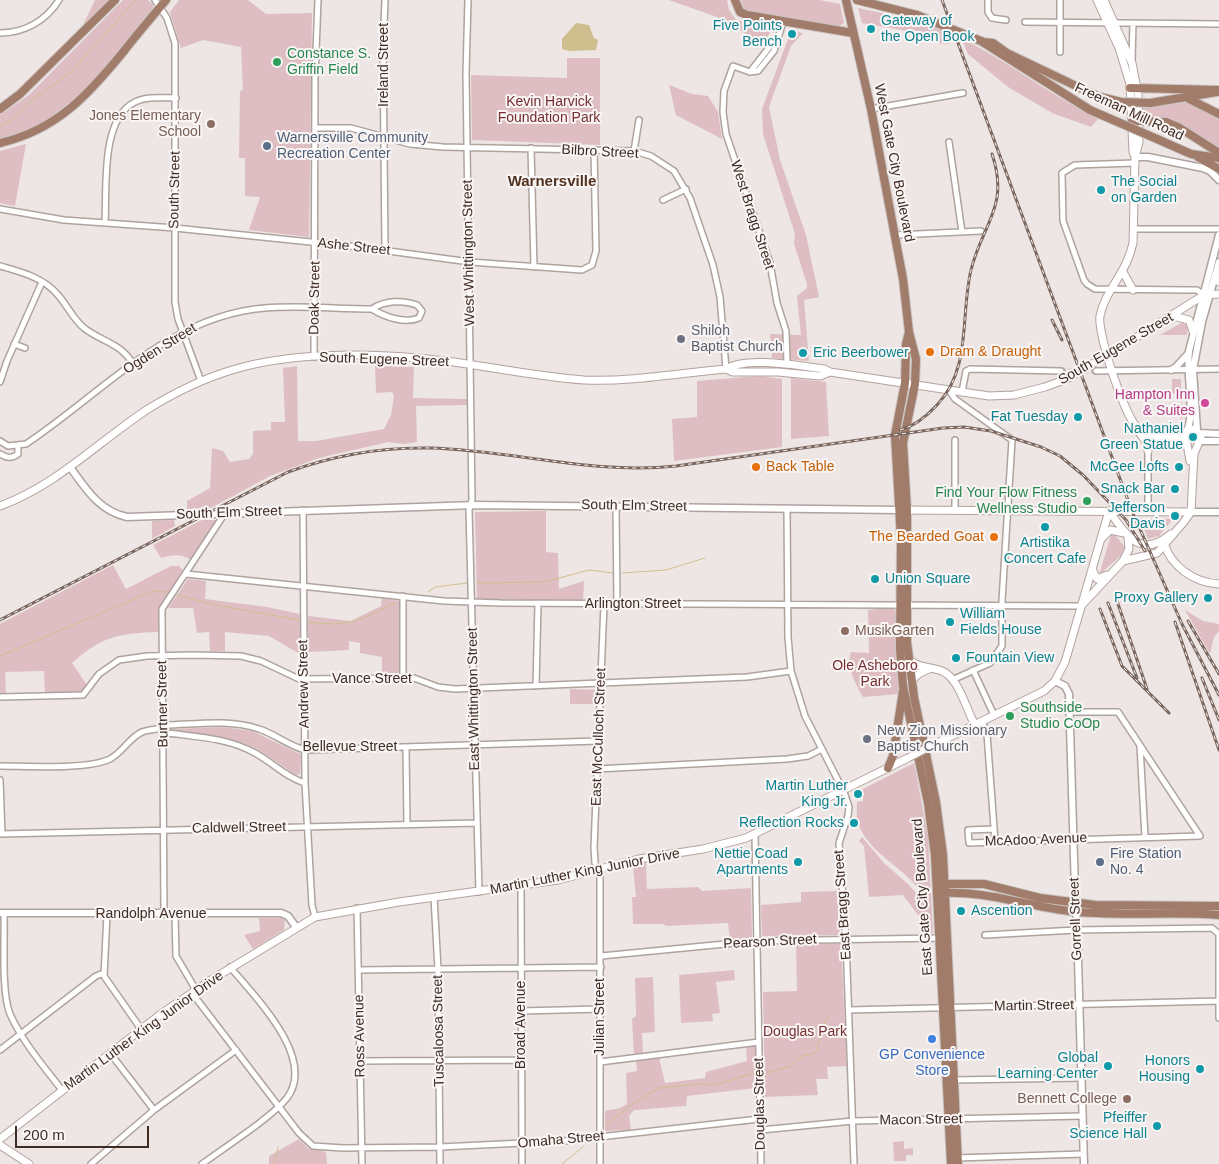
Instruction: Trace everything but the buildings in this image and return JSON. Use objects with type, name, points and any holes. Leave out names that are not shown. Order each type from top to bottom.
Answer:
[{"type":"main road","points":[[0,109],[20,94],[115,0]]},
{"type":"main road","points":[[0,143],[39,129],[59,118],[82,100],[158,4],[166,0]]},
{"type":"main road","points":[[737,0],[740,12],[783,22],[853,33]]},
{"type":"main road","name":"West Gate City Boulevard","points":[[846,0],[871,109],[896,235],[909,332],[916,359],[915,384],[904,443],[904,510]]},
{"type":"main road","points":[[1097,0],[1132,63],[1136,121],[1133,152],[1135,160],[1134,229],[1131,252],[1123,272],[1112,289],[1100,316],[1100,333],[1112,371],[1136,426],[1146,442],[1148,451]]},
{"type":"main road","points":[[1104,0],[1134,88]]},
{"type":"main road","name":"Freeman Mill Road","points":[[861,1],[917,15],[982,42],[1090,110],[1192,154],[1219,158]]},
{"type":"main road","name":"Freeman Mill Road","points":[[982,42],[993,43],[1007,53],[1097,96],[1121,102],[1150,103],[1188,98],[1219,91]]},
{"type":"main road","points":[[1134,88],[1219,91]]},
{"type":"main road","points":[[1188,98],[1219,114]]},
{"type":"main road","points":[[1136,121],[1166,122],[1180,128],[1219,153]]},
{"type":"main road","points":[[1192,154],[1219,169]]},
{"type":"main road","points":[[1123,272],[1133,290]]},
{"type":"main road","points":[[1207,294],[1219,294]]},
{"type":"main road","name":"South Eugene Street","points":[[0,506],[40,488],[147,410],[201,381],[253,364],[314,357],[402,358],[471,364],[545,376],[598,380],[726,369],[733,365],[787,364],[962,392],[1000,396],[1045,388],[1067,379],[1207,294]]},
{"type":"main road","points":[[1172,316],[1189,320],[1193,331]]},
{"type":"main road","name":"West Gate City Boulevard","points":[[904,510],[895,435],[905,383],[906,344],[909,332]]},
{"type":"main road","name":"South Eugene Street","points":[[726,369],[733,372],[778,372],[820,376],[830,372]]},
{"type":"main road","points":[[1136,426],[1152,435],[1192,446],[1199,442]]},
{"type":"main road","points":[[1187,431],[1186,443],[1190,480],[1188,512]]},
{"type":"main road","points":[[1123,561],[1157,553],[1188,512],[1194,454],[1199,442],[1198,432],[1187,431],[1152,435]]},
{"type":"main road","name":"South Elm Street","points":[[904,510],[1188,512]]},
{"type":"main road","name":"East Gate City Boulevard","points":[[904,510],[904,605],[900,649],[903,686],[928,803],[941,884]]},
{"type":"main road","points":[[1080,606],[1123,561],[1129,549],[1126,536],[1109,511]]},
{"type":"main road","name":"Martin Luther King Junior Drive","points":[[0,1139],[141,1029],[194,991],[230,967],[315,917],[357,908],[521,886],[644,858],[702,849],[756,835],[1044,691],[1055,681],[1065,662],[1109,511]]},
{"type":"main road","points":[[1102,538],[1110,530],[1117,530],[1141,544],[1164,543]]},
{"type":"main road","points":[[1164,543],[1178,566],[1197,580],[1219,584]]},
{"type":"main road","points":[[1092,570],[1095,577],[1099,579],[1110,573]]},
{"type":"main road","name":"East Gate City Boulevard","points":[[904,605],[911,681],[936,802],[941,884],[940,938],[947,1008]]},
{"type":"main road","points":[[909,659],[916,665],[944,672],[952,680],[978,723]]},
{"type":"main road","points":[[911,681],[920,673],[929,669]]},
{"type":"main road","points":[[888,768],[894,756],[903,686]]},
{"type":"main road","points":[[941,884],[984,884],[1040,898],[1095,905],[1219,906]]},
{"type":"main road","points":[[941,893],[980,893],[1043,907],[1084,912],[1219,915]]},
{"type":"main road","name":"East Gate City Boulevard","points":[[941,893],[955,1161]]},
{"type":"main road","points":[[0,1145],[29,1164]]},
{"type":"street","points":[[0,33],[22,30],[35,24],[47,16],[59,0]]},
{"type":"street","name":"Doak Street","points":[[314,357],[318,0]]},
{"type":"street","name":"Ireland Street","points":[[385,0],[383,47],[386,250]]},
{"type":"street","name":"West Whittington Street","points":[[468,0],[466,147],[470,262],[471,505]]},
{"type":"street","points":[[988,0],[988,12],[992,18],[1006,20]]},
{"type":"street","points":[[1060,0],[1060,52]]},
{"type":"street","name":"South Street","points":[[158,4],[173,32],[175,43],[174,288],[178,319],[201,381]]},
{"type":"street","points":[[750,72],[758,71],[774,51],[775,44],[780,37],[783,22]]},
{"type":"street","points":[[1025,22],[1219,24]]},
{"type":"street","points":[[1132,63],[1133,23]]},
{"type":"street","points":[[750,72],[770,45],[775,44]]},
{"type":"street","points":[[762,56],[768,59]]},
{"type":"street","name":"West Bragg Street","points":[[750,72],[733,66],[724,91],[723,112],[726,134],[770,263],[777,303],[786,331],[787,364]]},
{"type":"street","points":[[871,109],[963,93]]},
{"type":"street","points":[[105,223],[110,142],[113,125],[119,115],[135,102],[156,98],[176,98]]},
{"type":"street","points":[[634,151],[639,120]]},
{"type":"street","name":"Bilbro Street","points":[[316,128],[351,128],[424,146],[634,151],[662,162],[674,171],[686,189],[713,265],[720,297],[726,369]]},
{"type":"street","points":[[949,142],[962,232]]},
{"type":"street","points":[[531,148],[534,267]]},
{"type":"street","name":"Ashe Street","points":[[0,209],[57,219],[175,228],[386,250],[470,262],[582,270],[588,269],[596,259],[594,150]]},
{"type":"street","points":[[1207,294],[1193,290],[1133,290],[1091,287],[1084,280],[1063,221],[1063,172],[1075,165],[1135,160],[1148,157],[1203,168],[1210,171],[1219,180]]},
{"type":"street","points":[[663,200],[686,189]]},
{"type":"street","points":[[1134,229],[1219,229]]},
{"type":"street","points":[[896,235],[981,231]]},
{"type":"street","points":[[1219,235],[1190,370],[1198,432],[1219,434]]},
{"type":"street","points":[[1187,431],[1191,411],[1189,351],[1193,331],[1207,294],[1217,278],[1219,262]]},
{"type":"street","points":[[0,266],[32,276],[57,293],[85,329],[123,349],[133,364]]},
{"type":"street","points":[[0,382],[14,344],[42,282]]},
{"type":"street","name":"Ogden Street","points":[[0,454],[8,458],[14,457],[18,454],[18,446],[37,438],[133,364],[183,332],[206,322],[265,308],[372,309],[386,316],[409,320],[419,318],[422,311],[418,305],[402,302],[377,305],[372,309]]},
{"type":"street","points":[[14,344],[25,348]]},
{"type":"street","points":[[1171,370],[1176,367],[1189,351]]},
{"type":"street","points":[[962,392],[966,371],[970,369],[1061,371]]},
{"type":"street","points":[[1096,371],[1219,369]]},
{"type":"street","points":[[949,390],[956,399],[1012,440],[1002,605],[1002,636],[999,652],[990,663],[952,680]]},
{"type":"street","points":[[1148,512],[1148,451],[1152,435]]},
{"type":"street","points":[[955,440],[955,510]]},
{"type":"street","points":[[0,441],[8,446],[18,446]]},
{"type":"street","points":[[1199,442],[1219,441]]},
{"type":"street","name":"South Elm Street","points":[[70,467],[102,507],[117,515],[127,517],[471,505],[904,510]]},
{"type":"street","name":"East Whittington Street","points":[[471,505],[469,510],[479,892]]},
{"type":"street","points":[[616,506],[617,605]]},
{"type":"street","name":"Andrew Street","points":[[303,510],[305,783],[312,905],[315,917]]},
{"type":"street","name":"East Bragg Street","points":[[787,510],[787,604],[791,671],[805,716],[844,792],[848,806],[848,816],[839,843],[846,939],[854,1164]]},
{"type":"street","name":"South Elm Street","points":[[1188,512],[1219,512]]},
{"type":"street","name":"Burtner Street","points":[[164,914],[162,609],[224,513]]},
{"type":"street","name":"Arlington Street","points":[[186,574],[472,602],[617,605],[1080,606]]},
{"type":"street","points":[[402,677],[403,596]]},
{"type":"street","points":[[536,686],[538,604]]},
{"type":"street","name":"East McCulloch Street","points":[[598,870],[595,863],[594,847],[604,604]]},
{"type":"street","name":"Vance Street","points":[[0,697],[83,695],[99,674],[113,663],[132,657],[162,656],[241,656],[261,661],[304,679],[402,677],[425,680],[444,689],[747,677],[791,671]]},
{"type":"street","points":[[973,670],[994,715]]},
{"type":"street","name":"Gorrell Street","points":[[1055,681],[1067,688],[1070,712],[1084,1164]]},
{"type":"street","points":[[1070,712],[1118,712],[1140,745],[1145,837]]},
{"type":"street","points":[[978,723],[987,734],[995,841]]},
{"type":"street","name":"Bellevue Street","points":[[0,766],[100,762],[120,754],[135,736],[143,732],[163,729],[167,725],[239,724],[268,732],[305,750],[598,741]]},
{"type":"street","points":[[163,729],[168,733],[222,740],[238,745],[264,758],[296,780],[305,783]]},
{"type":"street","name":"McAdoo Avenue","points":[[994,829],[968,830],[969,842],[1200,836],[1140,745]]},
{"type":"street","points":[[406,747],[407,824]]},
{"type":"street","points":[[598,769],[787,758],[808,756],[822,750]]},
{"type":"street","points":[[0,780],[1,834]]},
{"type":"street","name":"Caldwell Street","points":[[1,834],[477,823]]},
{"type":"street","name":"Douglas Street","points":[[756,835],[756,941],[761,1164]]},
{"type":"street","name":"Julian Street","points":[[598,870],[600,877],[601,956],[600,1164]]},
{"type":"street","name":"Broad Avenue","points":[[521,886],[522,1164]]},
{"type":"street","name":"Tuscaloosa Street","points":[[434,898],[438,969],[440,1164]]},
{"type":"street","name":"Ross Avenue","points":[[357,908],[362,1164]]},
{"type":"street","points":[[2,913],[3,984],[10,1013],[22,1034],[62,1090]]},
{"type":"street","name":"Randolph Avenue","points":[[2,913],[281,913],[288,916],[296,927]]},
{"type":"street","points":[[107,914],[104,973],[141,1029]]},
{"type":"street","name":"Omaha Street","points":[[175,914],[176,956],[194,991],[299,1133],[313,1146],[440,1147],[522,1144],[600,1138],[760,1118]]},
{"type":"street","points":[[985,935],[1076,927],[1215,930],[1218,934],[1219,1018]]},
{"type":"street","name":"Pearson Street","points":[[601,956],[756,941],[940,938]]},
{"type":"street","points":[[202,1164],[279,1106],[293,1086],[296,1070],[293,1055],[269,1015],[230,967]]},
{"type":"street","points":[[358,970],[520,970],[601,967]]},
{"type":"street","points":[[0,1050],[96,976],[104,973]]},
{"type":"street","name":"Martin Street","points":[[849,1010],[1219,1001]]},
{"type":"street","points":[[521,1011],[601,1009]]},
{"type":"street","points":[[600,1062],[759,1042]]},
{"type":"street","points":[[91,1164],[154,1110],[236,1050]]},
{"type":"street","points":[[110,1053],[154,1110]]},
{"type":"street","points":[[361,1061],[521,1060]]},
{"type":"street","points":[[951,1080],[1081,1078]]},
{"type":"street","name":"Macon Street","points":[[760,1130],[853,1121],[1083,1116]]},
{"type":"street","points":[[955,1161],[1083,1154]]},
{"type":"green space","points":[[95,0],[108,0],[82,27]]},
{"type":"green space","points":[[123,0],[148,0],[153,4],[153,8],[104,68],[68,104],[47,119],[25,131],[0,139],[0,115],[29,95]]},
{"type":"green space","points":[[179,0],[248,0],[266,14],[312,13],[309,237],[249,230],[260,197],[245,196],[245,158],[239,158],[240,91],[243,90],[241,47],[203,40],[181,48],[170,12]]},
{"type":"green space","points":[[669,0],[727,0],[729,10],[736,20],[772,28],[764,44],[717,17]]},
{"type":"green space","points":[[741,0],[820,0],[840,4],[844,23],[836,28],[747,11],[744,9]]},
{"type":"green space","points":[[858,8],[915,20],[944,31],[949,44],[940,43],[902,30],[862,23]]},
{"type":"green space","points":[[791,31],[803,33],[791,46],[769,107],[780,160],[806,235],[819,297],[804,300],[809,361],[772,358],[770,334],[801,335],[797,296],[807,288],[794,244],[795,234],[763,134],[762,109]]},
{"type":"green space","points":[[961,38],[1098,119],[1091,127],[1052,113],[1008,87],[968,54]]},
{"type":"green space","name":"Kevin Harvick Foundation Park","points":[[567,58],[600,58],[600,145],[472,140],[471,75],[567,78]]},
{"type":"green space","points":[[669,85],[692,94],[708,96],[718,112],[722,139],[676,115]]},
{"type":"green space","points":[[1189,102],[1219,118],[1219,151],[1169,121],[1142,116],[1142,108]]},
{"type":"green space","points":[[26,144],[15,206],[0,203],[0,151]]},
{"type":"green space","points":[[1183,322],[1188,327],[1187,335],[1160,335]]},
{"type":"green space","points":[[297,366],[298,441],[316,441],[384,429],[391,415],[394,395],[392,392],[376,393],[375,366],[414,367],[413,398],[467,399],[467,405],[416,406],[417,442],[404,444],[388,442],[319,458],[270,476],[211,508],[187,509],[187,501],[210,488],[212,448],[223,451],[230,462],[249,459],[253,454],[253,431],[271,430],[271,422],[285,422],[283,368]]},
{"type":"green space","points":[[759,376],[782,379],[782,447],[674,461],[672,419],[697,417],[697,381]]},
{"type":"green space","points":[[791,378],[826,382],[829,436],[791,439]]},
{"type":"green space","points":[[1172,379],[1181,379],[1182,430],[1177,431],[1177,428],[1181,428],[1181,402],[1176,394],[1172,394]]},
{"type":"green space","points":[[546,511],[546,552],[558,553],[559,589],[584,581],[583,601],[477,599],[475,512]]},
{"type":"green space","points":[[1140,518],[1173,519],[1159,536],[1148,539]]},
{"type":"green space","points":[[174,520],[175,526],[152,539],[152,521]]},
{"type":"green space","points":[[202,520],[217,520],[191,560],[176,555],[161,558],[153,545]]},
{"type":"green space","points":[[1114,534],[1125,547],[1125,552],[1099,575],[1111,535]]},
{"type":"green space","points":[[113,565],[126,589],[171,566],[179,566],[183,571],[158,610],[159,632],[122,635],[102,642],[83,654],[72,663],[87,685],[80,692],[45,693],[44,671],[5,672],[6,693],[0,694],[0,624]]},
{"type":"green space","points":[[188,579],[206,581],[205,599],[267,607],[300,614],[300,654],[269,636],[225,632],[225,651],[210,651],[209,632],[197,633],[193,608],[168,608]]},
{"type":"green space","points":[[382,598],[399,601],[399,673],[382,673],[382,657],[360,653],[360,643],[349,641],[349,650],[308,652],[308,616],[351,621],[381,606]]},
{"type":"green space","name":"Ole Asheboro Park","points":[[893,608],[896,613],[900,694],[863,697],[851,670],[851,652],[869,653],[868,610]]},
{"type":"green space","points":[[1185,610],[1203,621],[1219,624],[1219,631],[1214,637],[1210,654]]},
{"type":"green space","points":[[570,689],[601,690],[600,704],[570,704]]},
{"type":"green space","points":[[223,727],[252,731],[298,753],[301,755],[300,774],[296,775],[259,750],[243,743],[212,736],[168,730]]},
{"type":"green space","points":[[914,763],[928,836],[933,933],[927,933],[927,927],[903,895],[869,897],[864,846],[859,841],[862,837],[884,863],[908,884],[920,898],[923,896],[908,877],[870,843],[863,833],[857,815],[857,802],[863,801],[863,789]]},
{"type":"green space","points":[[646,862],[647,889],[698,887],[702,891],[751,888],[752,937],[730,940],[728,923],[667,926],[662,924],[633,924],[632,897],[636,897],[633,866]]},
{"type":"green space","points":[[837,891],[840,935],[762,936],[761,905],[801,902],[801,892]]},
{"type":"green space","points":[[259,918],[280,918],[285,920],[284,930],[253,949],[244,935],[260,931]]},
{"type":"green space","name":"Douglas Park","points":[[796,944],[841,944],[847,1066],[827,1067],[828,1079],[816,1079],[818,1095],[765,1097],[763,992],[797,991]]},
{"type":"green space","points":[[734,970],[735,980],[716,982],[720,1013],[712,1014],[713,1021],[681,1023],[679,975]]},
{"type":"green space","points":[[653,977],[655,1032],[642,1033],[643,1053],[634,1054],[632,1019],[636,1016],[635,978]]},
{"type":"green space","points":[[755,1045],[756,1088],[687,1096],[686,1106],[634,1110],[629,1116],[631,1130],[605,1131],[605,1111],[620,1108],[627,1104],[626,1073],[637,1071],[636,1060],[659,1057],[665,1083],[705,1078],[706,1072],[747,1061],[746,1046]]},
{"type":"green space","points":[[299,1139],[308,1148],[326,1152],[327,1164],[269,1164],[269,1156]]},
{"type":"green space","points":[[904,1141],[904,1149],[913,1148],[913,1155],[906,1155],[906,1161],[894,1161],[893,1142]]},
{"type":"shaded area","points":[[576,23],[589,25],[594,38],[598,40],[596,50],[569,51],[562,49],[562,39]]},
{"type":"waterway","points":[[0,127],[13,119],[32,100],[70,73],[136,0]]},
{"type":"waterway","points":[[623,573],[666,570],[705,558]]},
{"type":"waterway","points":[[477,583],[544,582],[589,570],[613,573]]},
{"type":"waterway","points":[[428,592],[435,587],[467,583]]},
{"type":"waterway","points":[[0,656],[153,591],[166,592]]},
{"type":"waterway","points":[[178,595],[210,604],[299,620]]},
{"type":"waterway","points":[[309,622],[323,624],[345,623],[363,618],[396,603]]},
{"type":"waterway","points":[[767,1073],[791,1066],[802,1056],[815,1053],[823,1025],[829,1016]]},
{"type":"waterway","points":[[606,1126],[631,1105],[659,1088],[699,1084],[715,1085],[754,1073]]},
{"type":"waterway","points":[[562,1164],[584,1146]]},
{"type":"waterway","points":[[274,1164],[278,1147]]},
{"type":"tunnel","points":[[1061,371],[1096,371]]},
{"type":"railway","points":[[942,0],[1132,511],[1182,624],[1219,695]]},
{"type":"railway","points":[[900,430],[925,417],[937,405],[956,375],[963,341],[971,270],[996,202],[998,188],[997,172],[992,154]]},
{"type":"railway","points":[[1052,320],[1062,340]]},
{"type":"railway","points":[[0,620],[288,472],[358,453],[394,449],[430,448],[461,450],[583,465],[644,468],[676,466],[943,428],[964,427],[991,431],[1041,447],[1060,456],[1083,475],[1126,520],[1145,551]]},
{"type":"railway","points":[[1117,601],[1147,689]]},
{"type":"railway","points":[[1108,603],[1137,678]]},
{"type":"railway","points":[[1100,609],[1122,666],[1169,713]]},
{"type":"railway","points":[[1188,621],[1219,674]]},
{"type":"railway","points":[[1175,622],[1219,750]]},
{"type":"railway","points":[[1202,678],[1219,720]]},
{"type":"place","name":"Gateway of the Open Book","points":[[871,29]]},
{"type":"place","name":"Five Points Bench","points":[[792,34]]},
{"type":"place","name":"Constance S. Griffin Field","points":[[277,62]]},
{"type":"place","name":"Jones Elementary School","points":[[211,124]]},
{"type":"place","name":"Warnersville Community Recreation Center","points":[[267,146]]},
{"type":"place","name":"The Social on Garden","points":[[1101,190]]},
{"type":"place","name":"Shiloh Baptist Church","points":[[681,339]]},
{"type":"place","name":"Dram & Draught","points":[[930,352]]},
{"type":"place","name":"Eric Beerbower","points":[[803,353]]},
{"type":"place","name":"Hampton Inn & Suites","points":[[1205,403]]},
{"type":"place","name":"Fat Tuesday","points":[[1078,417]]},
{"type":"place","name":"Nathaniel Green Statue","points":[[1193,437]]},
{"type":"place","name":"Back Table","points":[[756,467]]},
{"type":"place","name":"McGee Lofts","points":[[1179,467]]},
{"type":"place","name":"Snack Bar","points":[[1175,489]]},
{"type":"place","name":"Find Your Flow Fitness Wellness Studio","points":[[1087,501]]},
{"type":"place","name":"Jefferson Davis","points":[[1175,516]]},
{"type":"place","name":"Artistika Concert Cafe","points":[[1045,527]]},
{"type":"place","name":"The Bearded Goat","points":[[994,537]]},
{"type":"place","name":"Union Square","points":[[875,579]]},
{"type":"place","name":"Proxy Gallery","points":[[1208,598]]},
{"type":"place","name":"William Fields House","points":[[950,622]]},
{"type":"place","name":"MusikGarten","points":[[845,631]]},
{"type":"place","name":"Fountain View","points":[[956,658]]},
{"type":"place","name":"Southside Studio CoOp","points":[[1010,716]]},
{"type":"place","name":"New Zion Missionary Baptist Church","points":[[867,739]]},
{"type":"place","name":"Martin Luther King Jr.","points":[[858,794]]},
{"type":"place","name":"Reflection Rocks","points":[[854,823]]},
{"type":"place","name":"Nettie Coad Apartments","points":[[798,862]]},
{"type":"place","name":"Fire Station No. 4","points":[[1100,862]]},
{"type":"place","name":"Ascention","points":[[961,911]]},
{"type":"place","name":"GP Convenience Store","points":[[932,1039]]},
{"type":"place","name":"Global Learning Center","points":[[1108,1066]]},
{"type":"place","name":"Honors Housing","points":[[1200,1069]]},
{"type":"place","name":"Bennett College","points":[[1127,1099]]},
{"type":"place","name":"Pfeiffer Science Hall","points":[[1157,1126]]},
{"type":"district","name":"Warnersville","points":[[552,182]]}]
